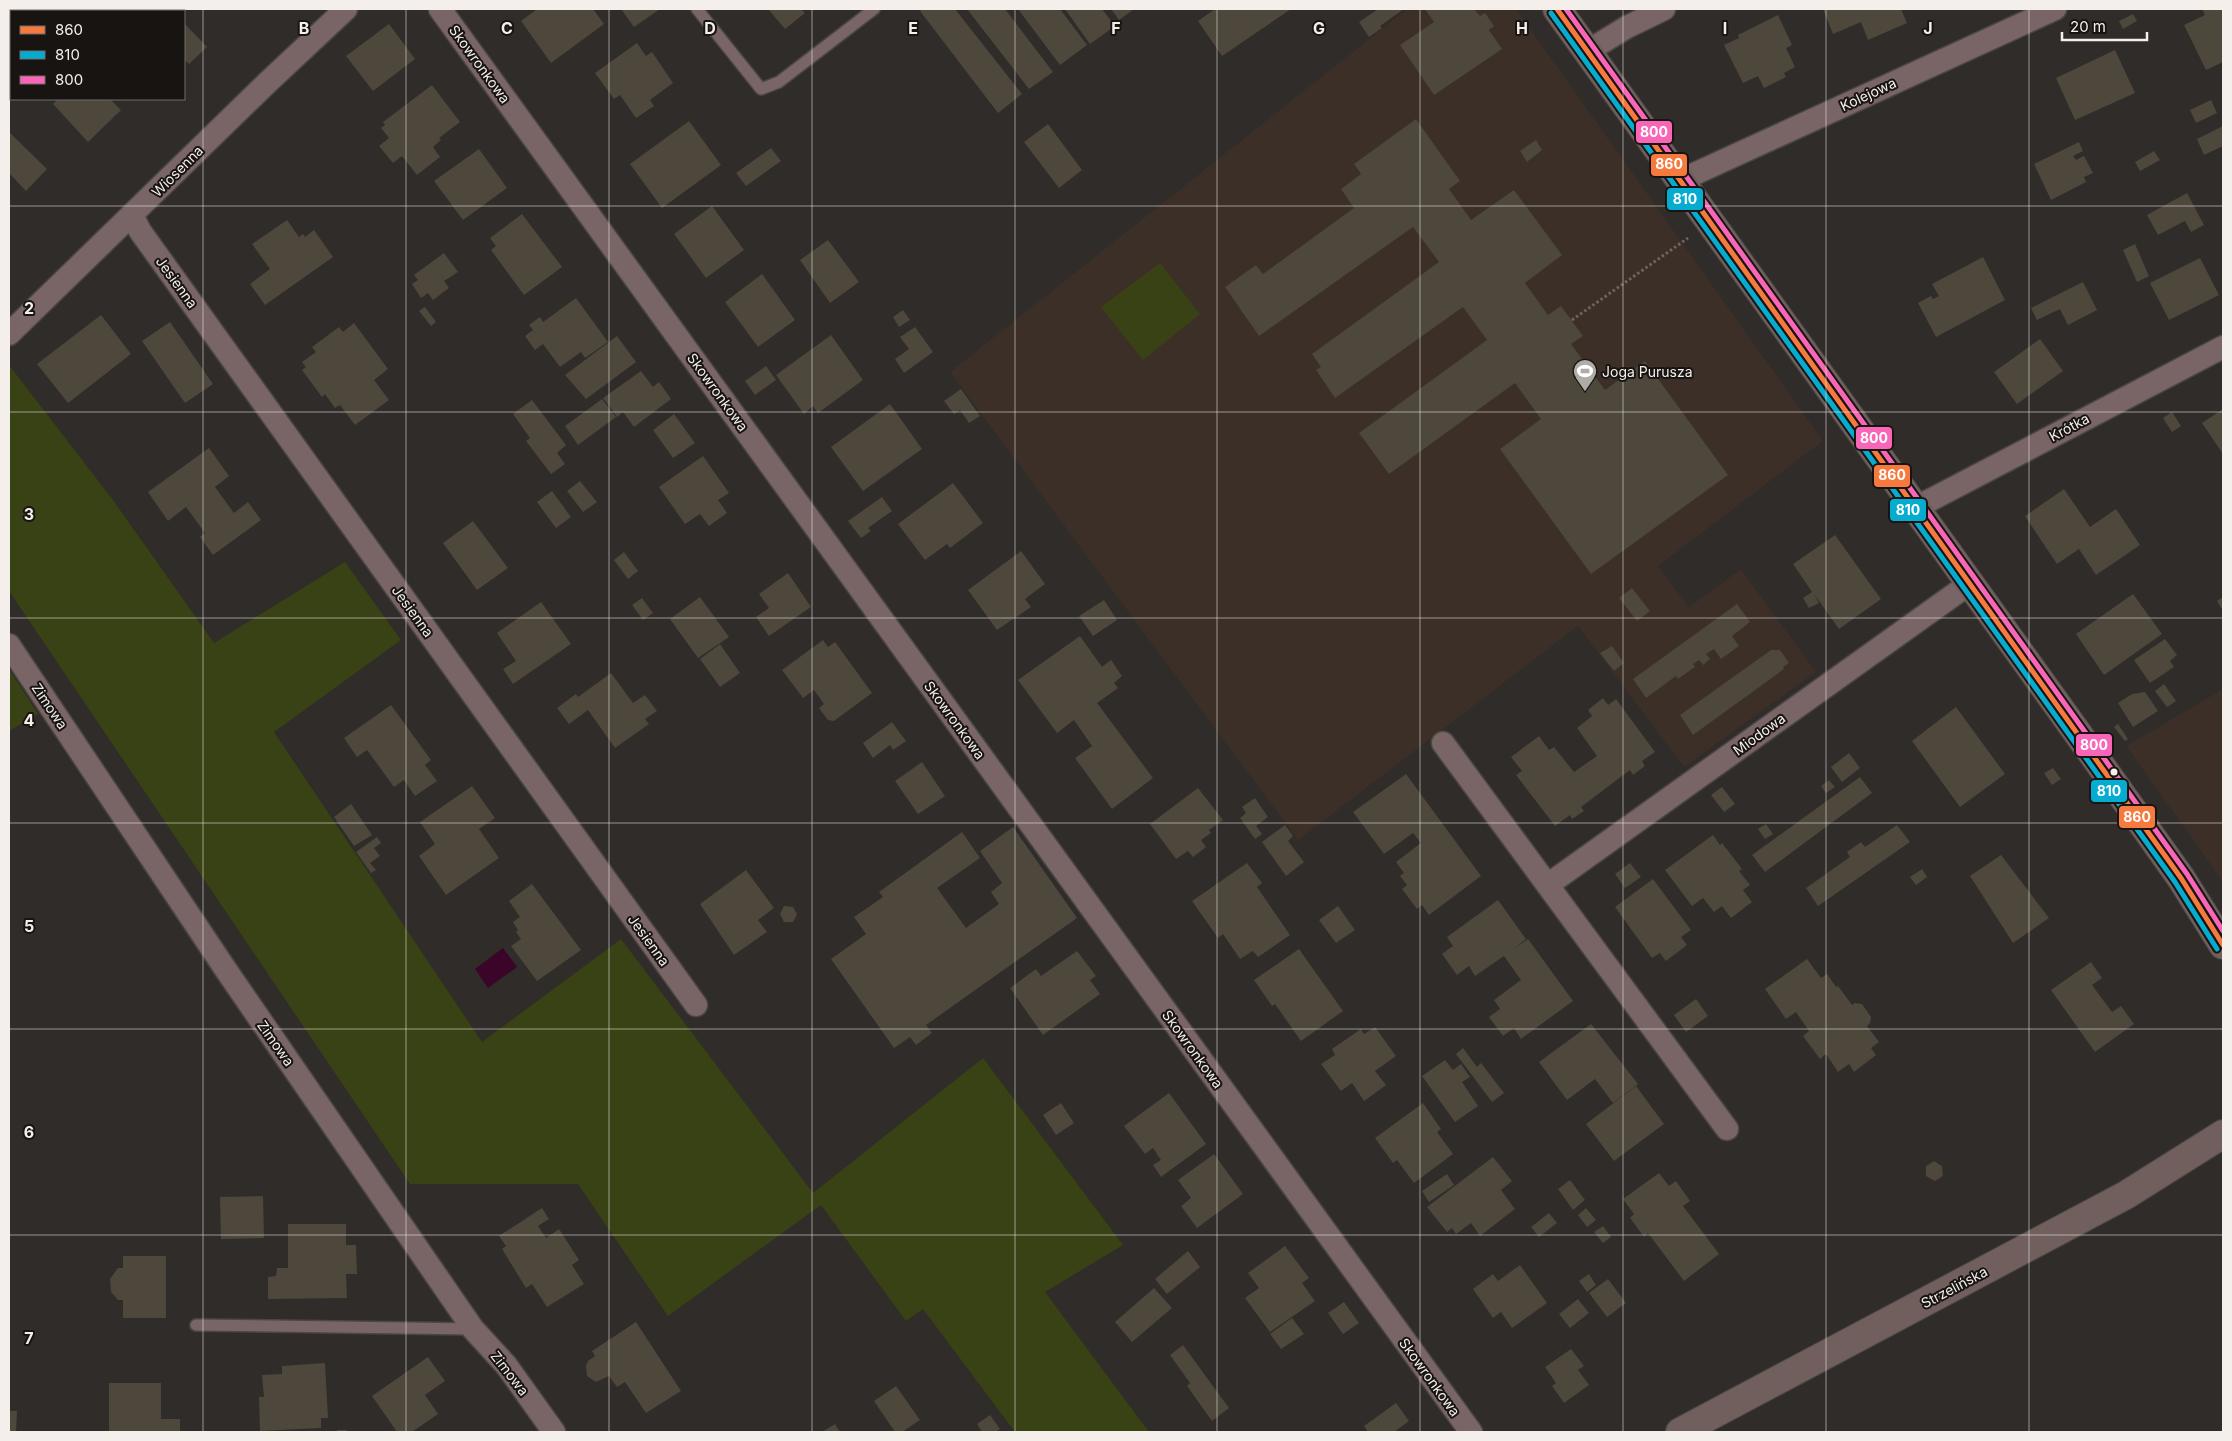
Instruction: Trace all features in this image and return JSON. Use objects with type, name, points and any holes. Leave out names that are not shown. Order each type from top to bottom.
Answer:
[{"type":"street","name":"Wiosenna","points":[[9,334],[268,82],[346,9]]},
{"type":"street","name":"Skowronkowa","points":[[440,9],[1471,1432]]},
{"type":"street","points":[[1556,9],[1681,180],[2181,878],[2223,945]]},
{"type":"street","points":[[1588,51],[1627,27],[1664,9]]},
{"type":"street","name":"Kolejowa","points":[[1681,180],[2055,9]]},
{"type":"street","name":"Jesienna","points":[[132,215],[140,231],[696,1005]]},
{"type":"street","name":"Krótka","points":[[1915,508],[2223,346]]},
{"type":"street","name":"Miodowa","points":[[1549,884],[1969,584]]},
{"type":"street","name":"Zimowa","points":[[9,644],[226,970],[473,1329],[506,1365],[554,1432]]},
{"type":"street","points":[[1443,742],[1727,1129]]},
{"type":"street","name":"Strzelińska","points":[[1680,1432],[2126,1195],[2223,1134]]},
{"type":"lane","points":[[697,9],[761,89],[780,82],[874,9]]},
{"type":"lane","points":[[196,1325],[473,1329]]},
{"type":"path","points":[[1572,320],[1689,238]]},
{"type":"shaded area","points":[[1407,9],[1516,9],[1823,441],[1658,566],[1689,607],[1741,569],[1816,672],[1684,767],[1578,626],[1298,840],[950,372]]},
{"type":"shaded area","points":[[2223,689],[2223,882],[2126,746]]},
{"type":"shaded area","points":[[503,948],[517,967],[488,988],[475,969]]},
{"type":"green space","points":[[1160,263],[1200,314],[1143,360],[1101,307]]},
{"type":"green space","points":[[9,365],[113,500],[214,643],[345,562],[401,640],[274,732],[482,1042],[621,939],[813,1193],[983,1058],[1123,1245],[1045,1292],[1149,1432],[1015,1432],[923,1309],[906,1321],[821,1205],[668,1316],[578,1184],[410,1184],[9,591]]},
{"type":"green space","points":[[9,669],[38,714],[9,731]]},
{"type":"building","points":[[537,9],[593,9],[604,24],[551,63],[521,21]]},
{"type":"building","points":[[621,9],[660,9],[634,27]]},
{"type":"building","points":[[768,9],[801,9],[805,13],[785,29]]},
{"type":"building","points":[[923,9],[955,9],[1022,94],[998,113],[920,11]]},
{"type":"building","points":[[967,9],[1005,9],[1053,72],[1029,89]]},
{"type":"building","points":[[1018,9],[1060,9],[1087,45],[1060,65]]},
{"type":"building","points":[[1065,9],[1102,9],[1115,26],[1090,44]]},
{"type":"building","points":[[1111,9],[1134,9],[1119,20]]},
{"type":"building","points":[[1215,9],[1291,9],[1222,56],[1198,21]]},
{"type":"building","points":[[1378,9],[1404,9],[1380,26],[1382,28],[1369,37],[1359,22]]},
{"type":"building","points":[[1425,9],[1474,9],[1480,16],[1485,13],[1494,26],[1489,30],[1502,49],[1434,95],[1400,45],[1434,22]]},
{"type":"building","points":[[1823,9],[1901,9],[1907,23],[1868,40],[1861,22],[1833,34]]},
{"type":"building","points":[[2202,9],[2223,9],[2223,62],[2206,70],[2184,25],[2205,15]]},
{"type":"building","points":[[2133,14],[2137,21],[2123,29],[2119,21]]},
{"type":"building","points":[[1778,15],[1792,45],[1786,48],[1795,67],[1784,73],[1786,77],[1764,88],[1758,76],[1743,83],[1724,45],[1739,38],[1738,35]]},
{"type":"building","points":[[185,24],[207,47],[189,64],[185,60]]},
{"type":"building","points":[[389,24],[415,59],[373,91],[346,56]]},
{"type":"building","points":[[637,43],[646,56],[652,52],[673,83],[650,100],[654,106],[636,118],[620,95],[614,99],[595,73]]},
{"type":"building","points":[[2115,50],[2135,93],[2075,120],[2056,78]]},
{"type":"building","points":[[432,85],[460,122],[439,138],[441,140],[433,147],[440,157],[417,175],[402,156],[393,163],[379,146],[389,138],[381,128],[385,125],[383,122]]},
{"type":"building","points":[[57,100],[111,100],[121,110],[88,142],[53,104]]},
{"type":"building","points":[[2211,100],[2217,113],[2196,123],[2190,110]]},
{"type":"building","points":[[1416,119],[1460,181],[1449,189],[1471,220],[1514,190],[1562,255],[1525,283],[1548,315],[1561,306],[1583,336],[1571,344],[1605,390],[1645,361],[1728,475],[1591,574],[1500,449],[1541,419],[1515,383],[1389,474],[1359,433],[1487,340],[1463,307],[1335,398],[1316,370],[1321,367],[1312,354],[1439,262],[1413,227],[1259,336],[1225,287],[1256,265],[1263,274],[1354,208],[1341,189],[1361,174],[1354,164]]},
{"type":"building","points":[[689,121],[721,165],[662,208],[630,164]]},
{"type":"building","points":[[1048,124],[1082,170],[1059,188],[1024,142]]},
{"type":"building","points":[[2223,126],[2223,146],[2204,155],[2197,139]]},
{"type":"building","points":[[9,132],[47,169],[26,191],[9,173]]},
{"type":"building","points":[[1536,140],[1542,150],[1527,162],[1520,151]]},
{"type":"building","points":[[2079,142],[2083,151],[2073,156],[2076,160],[2084,156],[2093,173],[2084,177],[2086,182],[2051,200],[2034,164]]},
{"type":"building","points":[[771,148],[781,161],[746,186],[736,173]]},
{"type":"building","points":[[479,149],[507,188],[463,220],[434,181]]},
{"type":"building","points":[[2154,151],[2160,160],[2140,171],[2135,162]]},
{"type":"building","points":[[2187,193],[2204,225],[2191,232],[2185,221],[2158,235],[2147,215]]},
{"type":"building","points":[[712,206],[744,250],[706,278],[674,234]]},
{"type":"building","points":[[522,214],[562,267],[524,295],[491,250],[496,246],[490,238]]},
{"type":"building","points":[[287,220],[299,237],[303,234],[305,237],[314,230],[333,257],[265,305],[250,284],[270,269],[252,244]]},
{"type":"building","points":[[828,240],[859,282],[830,303],[800,260]]},
{"type":"building","points":[[2135,244],[2149,276],[2137,282],[2123,250]]},
{"type":"building","points":[[444,253],[458,272],[444,281],[449,288],[433,300],[428,293],[421,298],[412,284],[418,280],[414,275]]},
{"type":"building","points":[[1983,257],[2005,300],[1936,337],[1918,303],[1931,296],[1933,299],[1939,296],[1932,284]]},
{"type":"building","points":[[2200,258],[2219,295],[2169,320],[2150,283]]},
{"type":"building","points":[[762,274],[795,320],[758,347],[725,302]]},
{"type":"building","points":[[2083,282],[2097,310],[2068,325],[2060,309],[2037,320],[2031,308]]},
{"type":"building","points":[[576,298],[608,342],[585,358],[581,352],[560,367],[543,344],[535,350],[525,336],[533,330],[529,325],[540,317],[543,322]]},
{"type":"building","points":[[425,307],[436,322],[431,326],[419,311]]},
{"type":"building","points":[[903,310],[910,320],[899,327],[893,317]]},
{"type":"building","points":[[101,315],[131,354],[68,403],[37,364]]},
{"type":"building","points":[[170,322],[213,384],[185,403],[142,341]]},
{"type":"building","points":[[354,323],[388,369],[374,380],[389,400],[355,425],[340,405],[335,408],[325,394],[322,397],[302,370],[306,367],[302,362],[316,352],[312,347],[339,327],[343,332]]},
{"type":"building","points":[[915,327],[933,352],[904,373],[895,359],[909,349],[900,337]]},
{"type":"building","points":[[831,335],[863,380],[818,413],[813,406],[804,414],[776,375]]},
{"type":"building","points":[[617,336],[636,362],[586,399],[565,375]]},
{"type":"building","points":[[2040,339],[2063,371],[2017,404],[1994,372]]},
{"type":"building","points":[[766,366],[776,380],[755,395],[745,381]]},
{"type":"building","points":[[641,371],[653,387],[659,382],[671,399],[634,427],[623,412],[617,417],[603,398]]},
{"type":"building","points":[[961,389],[980,416],[969,423],[960,410],[954,414],[944,401]]},
{"type":"building","points":[[602,399],[616,417],[578,445],[565,426]]},
{"type":"building","points":[[532,400],[566,445],[557,453],[565,464],[551,474],[526,441],[530,438],[513,414]]},
{"type":"building","points":[[890,404],[922,449],[863,491],[831,447]]},
{"type":"building","points":[[2223,409],[2223,454],[2202,423]]},
{"type":"building","points":[[2172,412],[2181,426],[2172,432],[2163,418]]},
{"type":"building","points":[[674,414],[695,443],[673,458],[653,430]]},
{"type":"building","points":[[209,448],[229,476],[215,487],[234,513],[248,502],[261,520],[213,555],[200,537],[205,533],[186,507],[168,521],[148,492]]},
{"type":"building","points":[[703,456],[729,493],[718,500],[727,513],[709,526],[700,514],[685,524],[659,487]]},
{"type":"building","points":[[580,481],[597,502],[583,512],[567,491]]},
{"type":"building","points":[[953,483],[983,523],[950,548],[947,544],[925,560],[898,524]]},
{"type":"building","points":[[2064,489],[2090,527],[2116,509],[2140,545],[2096,575],[2079,549],[2057,564],[2025,516]]},
{"type":"building","points":[[552,491],[571,517],[556,528],[537,502]]},
{"type":"building","points":[[882,497],[892,511],[868,528],[871,531],[861,538],[848,521]]},
{"type":"building","points":[[473,521],[508,568],[477,590],[443,543]]},
{"type":"building","points":[[1835,535],[1881,599],[1839,629],[1814,594],[1819,603],[1809,608],[1803,598],[1812,592],[1793,564]]},
{"type":"building","points":[[1021,551],[1045,584],[1025,599],[1031,607],[997,630],[968,590]]},
{"type":"building","points":[[624,552],[638,571],[628,579],[614,560]]},
{"type":"building","points":[[788,573],[811,607],[769,636],[756,617],[769,608],[759,594]]},
{"type":"building","points":[[1632,588],[1650,611],[1637,621],[1619,598]]},
{"type":"building","points":[[2133,594],[2162,634],[2104,675],[2076,634]]},
{"type":"building","points":[[700,597],[729,637],[698,658],[670,619]]},
{"type":"building","points":[[2223,597],[2223,611],[2217,601]]},
{"type":"building","points":[[642,598],[653,613],[643,620],[632,605]]},
{"type":"building","points":[[1104,600],[1117,620],[1093,636],[1079,616]]},
{"type":"building","points":[[541,602],[571,644],[513,684],[503,669],[516,661],[497,633]]},
{"type":"building","points":[[1737,604],[1750,622],[1732,636],[1739,646],[1721,659],[1714,649],[1706,654],[1710,659],[1703,665],[1699,660],[1693,664],[1695,667],[1678,679],[1676,676],[1646,698],[1633,679]]},
{"type":"building","points":[[1080,636],[1102,667],[1111,660],[1122,676],[1114,683],[1118,688],[1097,703],[1153,778],[1112,809],[1075,758],[1092,746],[1074,720],[1057,733],[1018,680]]},
{"type":"building","points":[[2165,639],[2177,655],[2170,661],[2174,667],[2150,683],[2134,660]]},
{"type":"building","points":[[823,640],[828,647],[835,642],[872,693],[834,721],[828,720],[819,708],[824,704],[814,690],[803,698],[782,670]]},
{"type":"building","points":[[720,644],[740,673],[720,687],[700,659]]},
{"type":"building","points":[[1612,646],[1624,663],[1614,671],[1600,653]]},
{"type":"building","points":[[1771,650],[1780,650],[1789,663],[1783,667],[1784,669],[1693,735],[1680,715]]},
{"type":"building","points":[[611,673],[633,703],[645,695],[657,711],[645,719],[649,724],[615,748],[588,710],[569,724],[557,708],[576,694],[578,697]]},
{"type":"building","points":[[2164,684],[2176,701],[2167,707],[2155,691]]},
{"type":"building","points":[[2145,692],[2158,711],[2133,727],[2118,703],[2132,694]]},
{"type":"building","points":[[1603,698],[1608,705],[1616,699],[1655,752],[1642,761],[1645,766],[1633,775],[1630,770],[1581,807],[1584,811],[1572,819],[1570,815],[1555,826],[1516,775],[1522,771],[1511,757],[1539,736],[1549,750],[1554,747],[1574,772],[1597,756],[1577,728],[1592,716],[1588,710]]},
{"type":"building","points":[[391,705],[431,760],[425,765],[437,781],[415,796],[404,780],[394,787],[367,750],[357,757],[344,738]]},
{"type":"building","points":[[1956,707],[2005,774],[1960,807],[1912,741]]},
{"type":"building","points":[[892,722],[906,741],[893,750],[890,745],[873,758],[863,743]]},
{"type":"building","points":[[2118,724],[2128,739],[2125,741],[2114,727]]},
{"type":"building","points":[[1849,753],[1860,768],[1842,782],[1831,767]]},
{"type":"building","points":[[922,762],[945,796],[918,814],[895,781]]},
{"type":"building","points":[[2053,768],[2061,779],[2052,785],[2044,773]]},
{"type":"building","points":[[1406,774],[1481,876],[1429,915],[1422,905],[1417,909],[1402,889],[1407,885],[1400,876],[1404,873],[1396,862],[1421,843],[1413,833],[1384,854],[1353,812]]},
{"type":"building","points":[[1860,777],[1872,793],[1765,872],[1752,855]]},
{"type":"building","points":[[1829,780],[1835,787],[1826,793],[1821,786]]},
{"type":"building","points":[[472,786],[495,818],[479,829],[499,858],[446,895],[419,856],[435,844],[420,822]]},
{"type":"building","points":[[1722,787],[1735,804],[1724,812],[1711,795]]},
{"type":"building","points":[[1198,788],[1223,820],[1209,830],[1211,833],[1201,840],[1206,847],[1193,857],[1188,851],[1176,859],[1150,824]]},
{"type":"building","points":[[1255,798],[1268,817],[1256,826],[1262,834],[1255,839],[1240,818],[1246,813],[1242,807]]},
{"type":"building","points":[[351,804],[372,835],[354,846],[334,817]]},
{"type":"building","points":[[1766,824],[1773,834],[1765,839],[1758,829]]},
{"type":"building","points":[[1285,825],[1293,836],[1288,841],[1304,862],[1286,876],[1262,842]]},
{"type":"building","points":[[1897,825],[1910,842],[1818,906],[1806,888],[1850,857],[1847,852],[1861,842],[1865,847]]},
{"type":"building","points":[[1013,827],[1077,918],[926,1025],[932,1033],[916,1045],[910,1037],[894,1048],[831,959],[866,934],[854,917],[883,897],[879,892],[962,832],[980,858],[937,888],[966,928],[999,904],[991,892],[1002,883],[980,851]]},
{"type":"building","points":[[1713,835],[1720,845],[1722,843],[1742,869],[1739,871],[1750,885],[1743,890],[1752,902],[1731,918],[1722,906],[1714,912],[1703,898],[1692,906],[1665,870]]},
{"type":"building","points":[[377,837],[381,843],[374,848],[380,856],[370,863],[376,870],[371,873],[356,852]]},
{"type":"building","points":[[2001,855],[2049,918],[2013,943],[1970,876]]},
{"type":"building","points":[[1247,863],[1262,883],[1257,887],[1290,935],[1258,957],[1253,951],[1240,959],[1223,934],[1218,938],[1192,901]]},
{"type":"building","points":[[1630,863],[1641,877],[1625,888],[1615,874]]},
{"type":"building","points":[[1922,869],[1927,877],[1916,885],[1910,877]]},
{"type":"building","points":[[746,870],[774,908],[758,920],[767,932],[734,955],[700,904]]},
{"type":"building","points":[[1653,879],[1691,930],[1681,937],[1687,945],[1666,961],[1660,953],[1652,958],[1615,907]]},
{"type":"building","points":[[532,884],[581,950],[537,981],[511,946],[521,939],[516,932],[518,930],[513,922],[520,917],[509,901]]},
{"type":"building","points":[[1498,900],[1526,939],[1514,949],[1528,939],[1573,1001],[1521,1039],[1514,1028],[1503,1036],[1489,1017],[1500,1009],[1494,1000],[1521,980],[1504,956],[1475,976],[1469,966],[1457,975],[1442,954],[1453,946],[1447,937]]},
{"type":"building","points":[[784,906],[793,907],[797,914],[793,922],[784,922],[780,914]]},
{"type":"building","points":[[1338,906],[1355,930],[1336,943],[1319,920]]},
{"type":"building","points":[[1299,949],[1343,1011],[1301,1041],[1275,1004],[1272,1006],[1254,980]]},
{"type":"building","points":[[1077,951],[1096,976],[1090,980],[1100,994],[1043,1035],[1010,988],[1036,969],[1041,976]]},
{"type":"building","points":[[1807,959],[1821,978],[1827,974],[1852,1005],[1855,1003],[1862,1004],[1871,1017],[1870,1023],[1867,1026],[1879,1042],[1871,1048],[1876,1055],[1854,1072],[1849,1064],[1838,1072],[1826,1054],[1820,1059],[1803,1036],[1809,1031],[1796,1012],[1786,1019],[1765,989]]},
{"type":"building","points":[[2091,962],[2102,978],[2092,985],[2112,1012],[2121,1006],[2134,1024],[2095,1052],[2051,990]]},
{"type":"building","points":[[1696,999],[1708,1016],[1686,1032],[1674,1015]]},
{"type":"building","points":[[1591,1024],[1638,1084],[1613,1103],[1595,1079],[1567,1100],[1539,1062]]},
{"type":"building","points":[[1375,1027],[1396,1056],[1375,1071],[1386,1085],[1364,1101],[1352,1083],[1341,1091],[1321,1064],[1335,1055],[1332,1049],[1361,1029],[1364,1034]]},
{"type":"building","points":[[1463,1048],[1477,1067],[1481,1063],[1504,1093],[1492,1102],[1456,1054]]},
{"type":"building","points":[[1445,1060],[1453,1070],[1461,1064],[1470,1077],[1462,1082],[1478,1106],[1455,1122],[1422,1076]]},
{"type":"building","points":[[1636,1086],[1664,1124],[1614,1161],[1586,1124]]},
{"type":"building","points":[[1169,1093],[1206,1144],[1161,1177],[1153,1165],[1161,1160],[1153,1148],[1145,1154],[1124,1126]]},
{"type":"building","points":[[1061,1103],[1074,1123],[1056,1135],[1043,1115]]},
{"type":"building","points":[[1423,1103],[1441,1129],[1437,1132],[1453,1154],[1414,1183],[1397,1160],[1393,1163],[1375,1138]]},
{"type":"building","points":[[1214,1154],[1243,1194],[1197,1228],[1181,1206],[1191,1198],[1178,1180]]},
{"type":"building","points":[[1493,1157],[1512,1181],[1501,1190],[1515,1209],[1480,1236],[1471,1223],[1456,1234],[1452,1228],[1447,1232],[1427,1207]]},
{"type":"building","points":[[1934,1161],[1942,1166],[1943,1176],[1935,1181],[1926,1176],[1926,1166]]},
{"type":"building","points":[[1659,1173],[1669,1186],[1676,1181],[1690,1201],[1683,1206],[1719,1254],[1684,1281],[1648,1233],[1644,1237],[1630,1218],[1634,1214],[1623,1199]]},
{"type":"building","points":[[1447,1174],[1454,1185],[1429,1202],[1422,1191]]},
{"type":"building","points":[[1570,1180],[1585,1200],[1573,1210],[1558,1189]]},
{"type":"building","points":[[263,1196],[264,1238],[221,1239],[220,1197]]},
{"type":"building","points":[[542,1208],[549,1219],[538,1226],[546,1238],[559,1229],[579,1260],[572,1265],[584,1284],[547,1307],[532,1284],[526,1288],[502,1249],[506,1246],[499,1236]]},
{"type":"building","points":[[1586,1208],[1596,1220],[1587,1227],[1578,1215]]},
{"type":"building","points":[[1549,1213],[1557,1223],[1539,1237],[1531,1227]]},
{"type":"building","points":[[288,1224],[346,1224],[346,1245],[356,1245],[357,1274],[346,1274],[347,1298],[268,1299],[268,1277],[276,1276],[277,1268],[288,1268]]},
{"type":"building","points":[[1603,1226],[1611,1237],[1603,1243],[1594,1232]]},
{"type":"building","points":[[1285,1246],[1309,1278],[1302,1283],[1315,1301],[1270,1332],[1245,1298],[1259,1288],[1248,1273]]},
{"type":"building","points":[[1188,1251],[1200,1267],[1167,1294],[1155,1279]]},
{"type":"building","points":[[123,1256],[166,1256],[166,1318],[123,1318],[123,1300],[118,1300],[111,1292],[110,1279],[118,1268],[123,1268]]},
{"type":"building","points":[[1520,1265],[1547,1303],[1512,1328],[1501,1312],[1493,1318],[1473,1289],[1493,1274],[1498,1281]]},
{"type":"building","points":[[1589,1274],[1596,1285],[1587,1292],[1579,1281]]},
{"type":"building","points":[[1608,1279],[1626,1303],[1607,1317],[1589,1293]]},
{"type":"building","points":[[1154,1288],[1172,1308],[1132,1342],[1115,1322]]},
{"type":"building","points":[[1578,1299],[1589,1313],[1570,1328],[1559,1314]]},
{"type":"building","points":[[1344,1302],[1359,1323],[1343,1334],[1328,1313]]},
{"type":"building","points":[[1292,1318],[1304,1334],[1281,1349],[1270,1334]]},
{"type":"building","points":[[636,1322],[681,1391],[646,1413],[625,1382],[617,1387],[609,1376],[596,1382],[587,1376],[586,1366],[588,1361],[595,1356],[592,1351]]},
{"type":"building","points":[[1183,1345],[1229,1408],[1212,1421],[1187,1386],[1190,1383],[1170,1355]]},
{"type":"building","points":[[1571,1349],[1584,1366],[1578,1370],[1589,1385],[1564,1403],[1552,1386],[1556,1383],[1545,1367]]},
{"type":"building","points":[[428,1357],[445,1381],[425,1395],[438,1414],[412,1432],[397,1432],[372,1396]]},
{"type":"building","points":[[325,1363],[328,1418],[321,1418],[321,1428],[260,1431],[259,1397],[264,1397],[262,1375],[282,1374],[282,1366]]},
{"type":"building","points":[[109,1383],[161,1383],[161,1419],[180,1419],[180,1432],[109,1432]]},
{"type":"building","points":[[896,1386],[920,1420],[902,1432],[895,1432],[874,1401]]},
{"type":"building","points":[[1396,1403],[1409,1421],[1394,1432],[1368,1432],[1364,1426]]},
{"type":"building","points":[[9,1411],[17,1411],[16,1432],[9,1432]]},
{"type":"building","points":[[990,1415],[1000,1429],[996,1432],[982,1432],[977,1424]]},
{"type":"building","points":[[835,1424],[840,1432],[822,1432]]},
{"type":"building","points":[[337,1430],[347,1430],[346,1432],[337,1432]]},
{"type":"transit line","name":"860","points":[[1557,9],[2181,878],[2223,945]]},
{"type":"transit line","name":"800","points":[[1566,9],[2187,874],[2223,931]]},
{"type":"transit line","name":"810","points":[[1551,13],[2175,882],[2217,949]]},
{"type":"place","name":"Joga Purusza","points":[[1585,392]]}]
